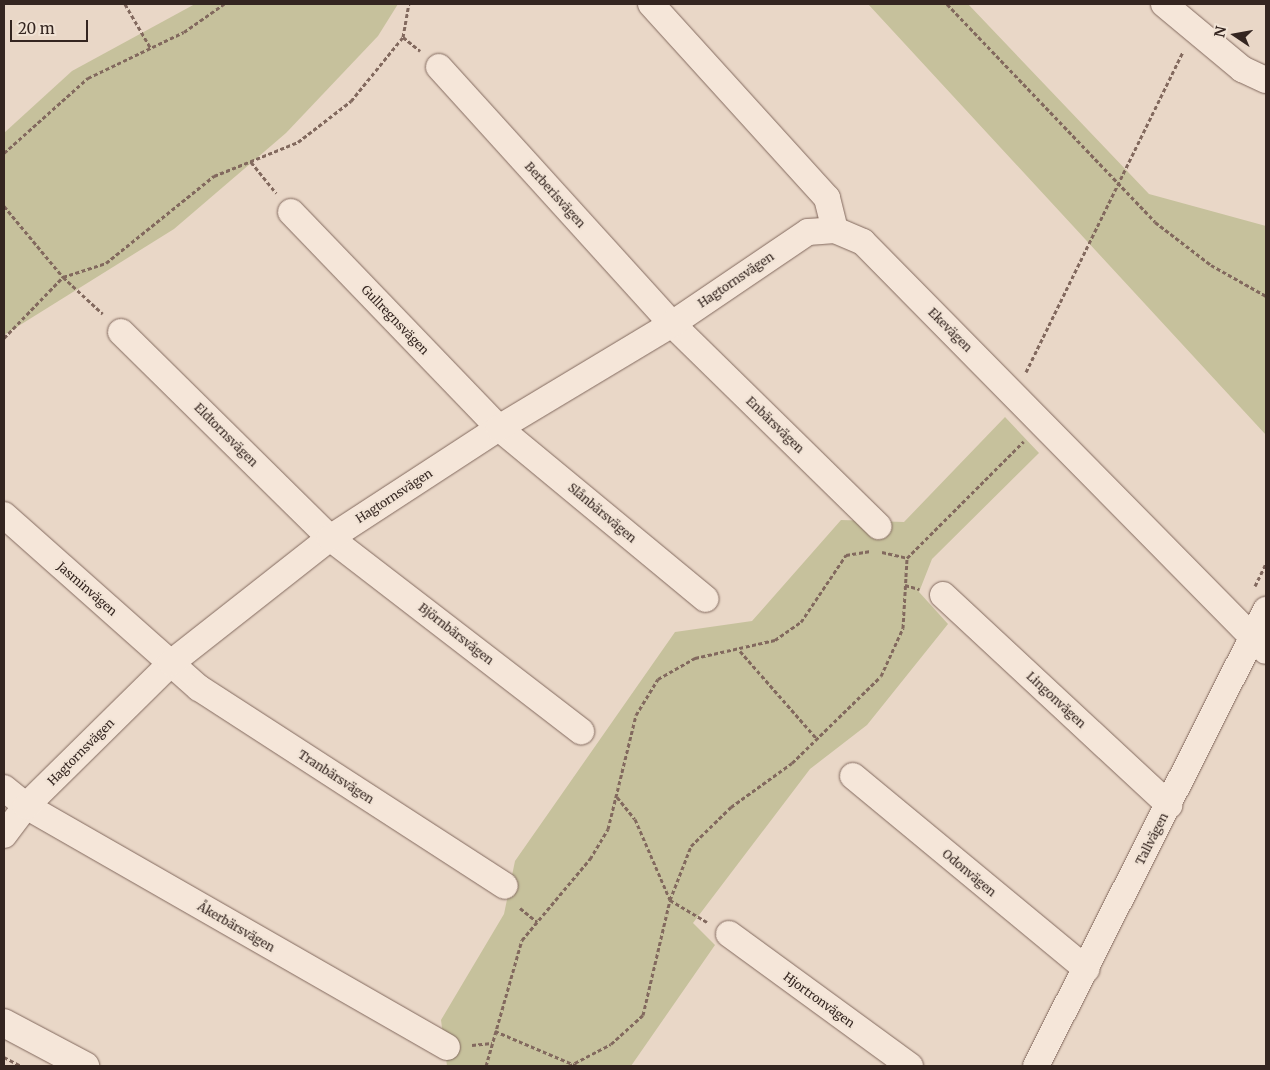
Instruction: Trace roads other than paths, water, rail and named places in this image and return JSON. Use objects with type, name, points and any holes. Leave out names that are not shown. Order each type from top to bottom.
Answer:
[{"type":"street","points":[[651,4],[827,198],[835,230]]},
{"type":"street","points":[[1164,4],[1242,69],[1266,80]]},
{"type":"street","name":"Berberisvägen","points":[[439,67],[672,324]]},
{"type":"street","name":"Gullregnsvägen","points":[[291,212],[499,428]]},
{"type":"street","name":"Hagtornsvägen","points":[[4,835],[26,806],[171,662],[330,538],[499,428],[672,324],[808,232],[835,230]]},
{"type":"street","name":"Ekevägen","points":[[835,230],[863,242],[1015,396],[1043,421],[1260,644]]},
{"type":"street","name":"Enbärsvägen","points":[[672,324],[878,526]]},
{"type":"street","name":"Eldtornsvägen","points":[[121,332],[330,538]]},
{"type":"street","name":"Slånbärsvägen","points":[[499,428],[706,598]]},
{"type":"street","name":"Jasminvägen","points":[[4,515],[171,662]]},
{"type":"street","name":"Björnbärsvägen","points":[[330,538],[581,731]]},
{"type":"street","name":"Lingonvägen","points":[[943,595],[1169,805]]},
{"type":"street","name":"Tallvägen","points":[[1039,1065],[1169,805],[1260,644],[1266,610]]},
{"type":"street","name":"Tranbärsvägen","points":[[171,662],[199,688],[505,886]]},
{"type":"street","name":"Odonvägen","points":[[853,776],[1086,969]]},
{"type":"street","name":"Åkerbärsvägen","points":[[4,788],[26,806],[447,1048]]},
{"type":"street","name":"Hjortronvägen","points":[[729,934],[910,1066]]},
{"type":"street","points":[[4,1023],[85,1066]]}]
